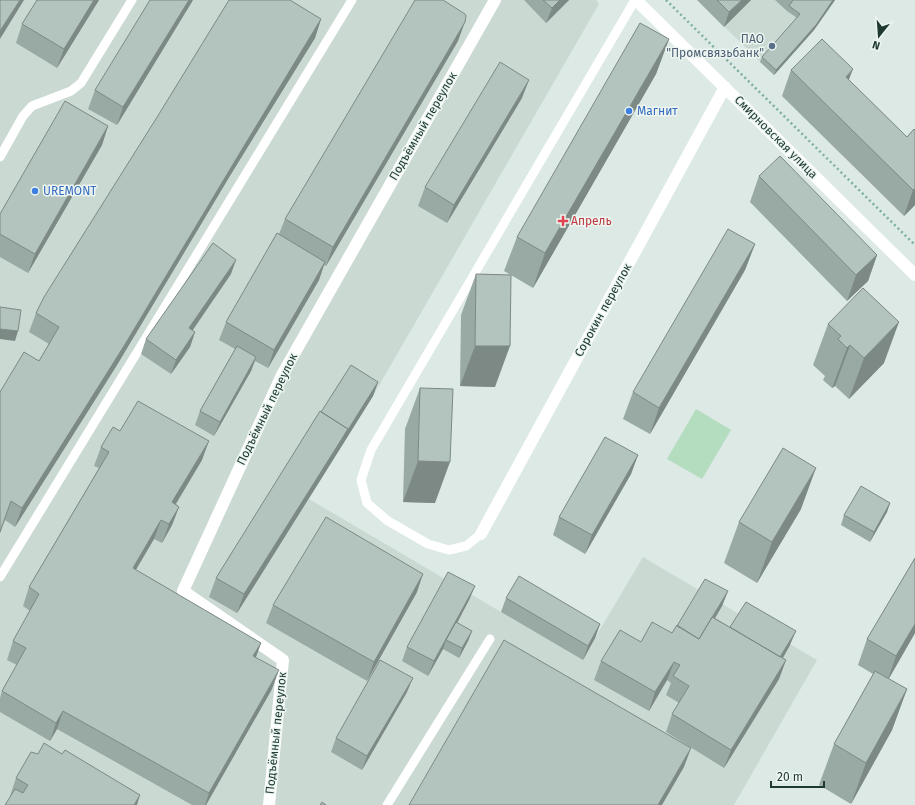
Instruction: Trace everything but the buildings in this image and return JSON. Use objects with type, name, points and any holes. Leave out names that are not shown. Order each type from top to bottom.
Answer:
[{"type":"street","name":"Подъёмный переулок","points":[[269,805],[283,660],[183,591],[282,375],[495,0]]},
{"type":"street","name":"Смирновская улица","points":[[636,0],[915,276]]},
{"type":"street","name":"Сорокин переулок","points":[[480,534],[725,87]]},
{"type":"lane","points":[[0,157],[22,116],[32,106],[72,91],[81,83],[132,0]]},
{"type":"lane","points":[[0,577],[352,0]]},
{"type":"lane","points":[[480,534],[466,546],[449,550],[428,544],[388,521],[367,503],[361,480],[371,450],[636,0]]},
{"type":"lane","points":[[387,805],[490,639]]},
{"type":"path","points":[[666,0],[915,245]]},
{"type":"shaded area","points":[[0,0],[596,0],[599,4],[373,396],[309,499],[501,612],[595,638],[643,557],[817,660],[734,805],[0,805]]},
{"type":"shaded area","name":"ПАО \"Промсвязьбанк\"","points":[[697,0],[835,0],[814,30],[774,75]]},
{"type":"green space","points":[[696,409],[731,430],[702,479],[667,459]]},
{"type":"place","name":"ПАО \"Промсвязьбанк\"","points":[[772,46]]},
{"type":"place","name":"Магнит","points":[[629,111]]},
{"type":"place","name":"UREMONT","points":[[35,191]]},
{"type":"place","name":"Апрель","points":[[563,221]]}]
